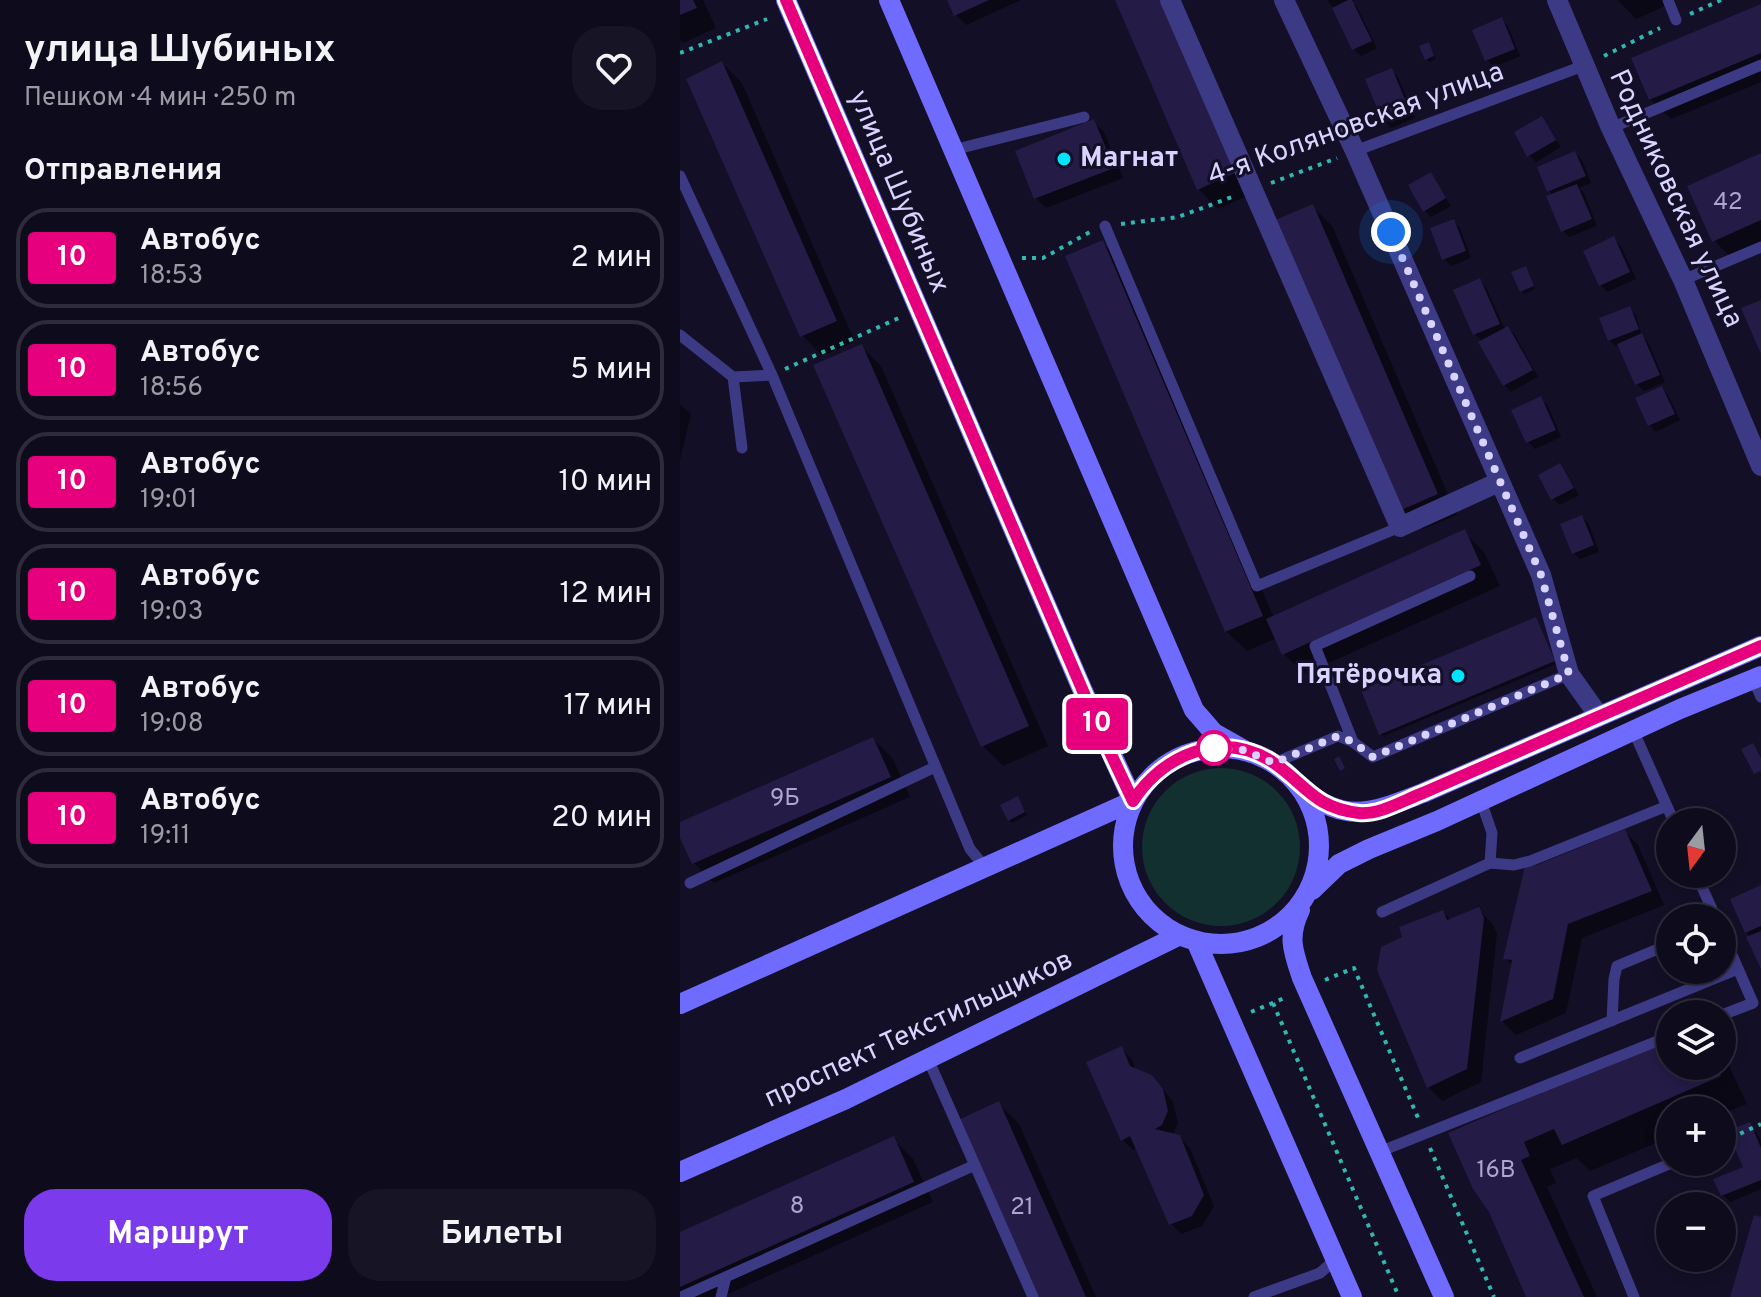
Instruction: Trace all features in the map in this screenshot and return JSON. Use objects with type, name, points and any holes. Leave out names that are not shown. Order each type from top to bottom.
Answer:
[{"type":"main road","name":"улица Шубиных","points":[[786,0],[1075,675],[1133,801]]},
{"type":"main road","points":[[889,0],[1194,710],[1214,733],[1274,763],[1320,803],[1358,813],[1371,813],[1761,646]]},
{"type":"main road","points":[[1244,750],[1214,748],[1174,759],[1153,775],[1133,801],[1124,834],[1123,852],[1129,878],[1140,902],[1152,916],[1188,938],[1229,944],[1265,934],[1281,924],[1339,864],[1633,730],[1758,684]]},
{"type":"main road","points":[[1299,786],[1312,807],[1318,828],[1320,856],[1307,896],[1291,929],[1296,958],[1444,1297]]},
{"type":"main road","points":[[680,1004],[1133,801]]},
{"type":"main road","points":[[1188,938],[1231,1021],[1352,1297]]},
{"type":"main road","name":"проспект Текстильщиков","points":[[680,1172],[846,1099],[1188,938]]},
{"type":"street","points":[[1170,0],[1400,527],[1499,482]]},
{"type":"street","points":[[1284,0],[1355,151],[1541,575],[1569,674],[1599,716]]},
{"type":"street","name":"Родниковская улица","points":[[1557,0],[1583,66],[1683,280],[1761,466]]},
{"type":"lane","points":[[1668,0],[1676,20]]},
{"type":"lane","points":[[1611,128],[1761,65]]},
{"type":"lane","name":"4-я Коляновская улица","points":[[1355,151],[1583,66]]},
{"type":"lane","points":[[953,150],[1084,117]]},
{"type":"lane","points":[[680,176],[772,375],[970,849],[984,866]]},
{"type":"lane","points":[[1105,226],[1257,586],[1400,527]]},
{"type":"lane","points":[[1683,280],[1761,247]]},
{"type":"lane","points":[[680,335],[733,377],[772,375]]},
{"type":"lane","points":[[733,377],[742,448]]},
{"type":"lane","points":[[1353,742],[1315,646],[1470,576]]},
{"type":"lane","points":[[1274,763],[1338,736],[1353,742],[1373,757],[1569,674]]},
{"type":"lane","points":[[1382,912],[1490,863],[1514,865],[1530,861],[1667,806],[1633,730]]},
{"type":"lane","points":[[690,883],[935,767]]},
{"type":"lane","points":[[1481,801],[1492,833],[1490,863]]},
{"type":"lane","points":[[1612,1021],[1617,966],[1656,950]]},
{"type":"lane","points":[[1736,964],[1753,1003],[1736,1010]]},
{"type":"lane","points":[[1520,1058],[1738,969]]},
{"type":"lane","points":[[1379,1152],[1656,1042]]},
{"type":"lane","points":[[928,1059],[1033,1297]]},
{"type":"lane","points":[[681,1297],[975,1165]]},
{"type":"lane","points":[[1634,1297],[1593,1196],[1656,1170]]},
{"type":"lane","points":[[1254,1297],[1320,1273],[1336,1259]]},
{"type":"lane","points":[[721,1297],[726,1277]]},
{"type":"path","points":[[1583,66],[1721,0]]},
{"type":"path","points":[[680,53],[767,19]]},
{"type":"path","name":"4-я Коляновская улица","points":[[1000,258],[1043,258],[1105,226],[1178,217],[1355,151]]},
{"type":"path","points":[[772,375],[902,317]]},
{"type":"path","points":[[1231,1021],[1354,968],[1494,1297]]},
{"type":"path","points":[[1273,1003],[1399,1297]]},
{"type":"path","points":[[1736,1136],[1761,1124]]},
{"type":"green space","points":[[1221,768],[1251,774],[1277,791],[1294,817],[1300,847],[1294,877],[1277,903],[1251,920],[1221,926],[1191,920],[1165,903],[1148,877],[1142,847],[1148,817],[1165,791],[1191,774]]},
{"type":"building","points":[[680,0],[693,0],[697,8],[680,15]]},
{"type":"building","points":[[947,0],[989,0],[954,16]]},
{"type":"building","points":[[1115,0],[1163,0],[1237,172],[1197,190]]},
{"type":"building","points":[[1352,0],[1372,41],[1352,50],[1332,8]]},
{"type":"building","points":[[1761,4],[1761,53],[1649,100],[1631,58]]},
{"type":"building","points":[[1502,17],[1515,49],[1485,61],[1472,30]]},
{"type":"building","points":[[1429,42],[1434,56],[1425,60],[1419,46]]},
{"type":"building","points":[[722,61],[837,321],[800,337],[686,79]]},
{"type":"building","points":[[1392,68],[1410,112],[1383,123],[1365,79]]},
{"type":"building","points":[[1542,116],[1556,140],[1527,157],[1514,132]]},
{"type":"building","name":"Магнат","points":[[1094,119],[1114,168],[1034,199],[1015,151]]},
{"type":"building","points":[[1575,151],[1586,176],[1547,192],[1537,167]]},
{"type":"building","points":[[1761,153],[1761,220],[1712,242],[1687,186]]},
{"type":"building","points":[[1431,172],[1446,198],[1423,212],[1408,185]]},
{"type":"building","points":[[1577,184],[1592,219],[1561,232],[1546,196]]},
{"type":"building","points":[[1313,204],[1438,494],[1401,510],[1275,220]]},
{"type":"building","points":[[1454,219],[1466,251],[1442,260],[1430,228]]},
{"type":"building","points":[[1614,236],[1630,272],[1599,286],[1583,251]]},
{"type":"building","points":[[1103,240],[1263,616],[1225,632],[1065,256]]},
{"type":"building","points":[[1526,266],[1534,286],[1520,292],[1511,272]]},
{"type":"building","points":[[1480,278],[1500,324],[1473,335],[1453,290]]},
{"type":"building","points":[[1761,300],[1761,354],[1741,308]]},
{"type":"building","points":[[1630,306],[1639,329],[1608,341],[1599,318]]},
{"type":"building","points":[[1508,326],[1533,370],[1503,386],[1478,342]]},
{"type":"building","points":[[1642,333],[1660,375],[1635,385],[1617,344]]},
{"type":"building","points":[[862,344],[1029,726],[981,747],[813,365]]},
{"type":"building","points":[[1662,386],[1675,414],[1648,426],[1635,398]]},
{"type":"building","points":[[1541,396],[1556,430],[1526,443],[1511,410]]},
{"type":"building","points":[[1560,463],[1574,488],[1551,500],[1538,475]]},
{"type":"building","points":[[1582,515],[1594,545],[1572,554],[1560,524]]},
{"type":"building","points":[[1465,529],[1481,565],[1282,655],[1266,619]]},
{"type":"building","name":"Пятёрочка","points":[[1536,617],[1555,661],[1379,735],[1361,690]]},
{"type":"building","points":[[873,737],[891,777],[692,864],[680,838],[680,822]]},
{"type":"building","points":[[1753,743],[1761,758],[1761,771],[1754,774],[1741,749]]},
{"type":"building","points":[[1339,756],[1345,768],[1340,771],[1334,759]]},
{"type":"building","points":[[1018,796],[1025,812],[1008,821],[1000,805]]},
{"type":"building","points":[[1625,829],[1652,891],[1568,924],[1553,999],[1500,1022],[1512,960],[1503,959],[1525,866],[1537,865]]},
{"type":"building","points":[[1761,885],[1761,926],[1745,933],[1736,913],[1736,904],[1732,904],[1730,899]]},
{"type":"building","points":[[1479,907],[1484,918],[1467,1069],[1427,1088],[1377,970],[1381,947],[1402,937],[1399,927],[1443,910],[1447,920]]},
{"type":"building","points":[[1761,931],[1761,969],[1746,937]]},
{"type":"building","points":[[1656,1043],[1656,1080],[1712,1080],[1675,1096],[1656,1096],[1656,1104],[1562,1145],[1554,1129],[1524,1142],[1530,1156],[1521,1160],[1584,1297],[1526,1297],[1489,1212],[1473,1189],[1448,1133]]},
{"type":"building","points":[[1122,1046],[1130,1066],[1152,1075],[1163,1089],[1168,1111],[1162,1125],[1155,1129],[1180,1135],[1204,1195],[1192,1216],[1169,1225],[1130,1136],[1121,1141],[1086,1062]]},
{"type":"building","points":[[999,1101],[1086,1297],[1037,1297],[958,1120]]},
{"type":"building","points":[[1750,1122],[1761,1148],[1761,1180],[1731,1192],[1719,1192],[1713,1179],[1736,1176],[1736,1170],[1743,1167],[1736,1151],[1736,1127]]},
{"type":"building","points":[[894,1136],[914,1182],[680,1287],[680,1232]]},
{"type":"building","points":[[1754,1215],[1761,1217],[1761,1297],[1730,1297]]},
{"type":"bus line","name":"10","points":[[786,0],[1133,801],[1153,775],[1174,759],[1199,750],[1229,748],[1260,755],[1274,763],[1320,803],[1358,813],[1371,813],[1761,646]]},
{"type":"place","name":"Магнат","points":[[1064,159]]},
{"type":"place","name":"Пятёрочка","points":[[1458,676]]},
{"type":"route","points":[[1214,748],[1244,750],[1274,763],[1338,736],[1353,742],[1373,757],[1569,674],[1541,575],[1391,232]]}]
